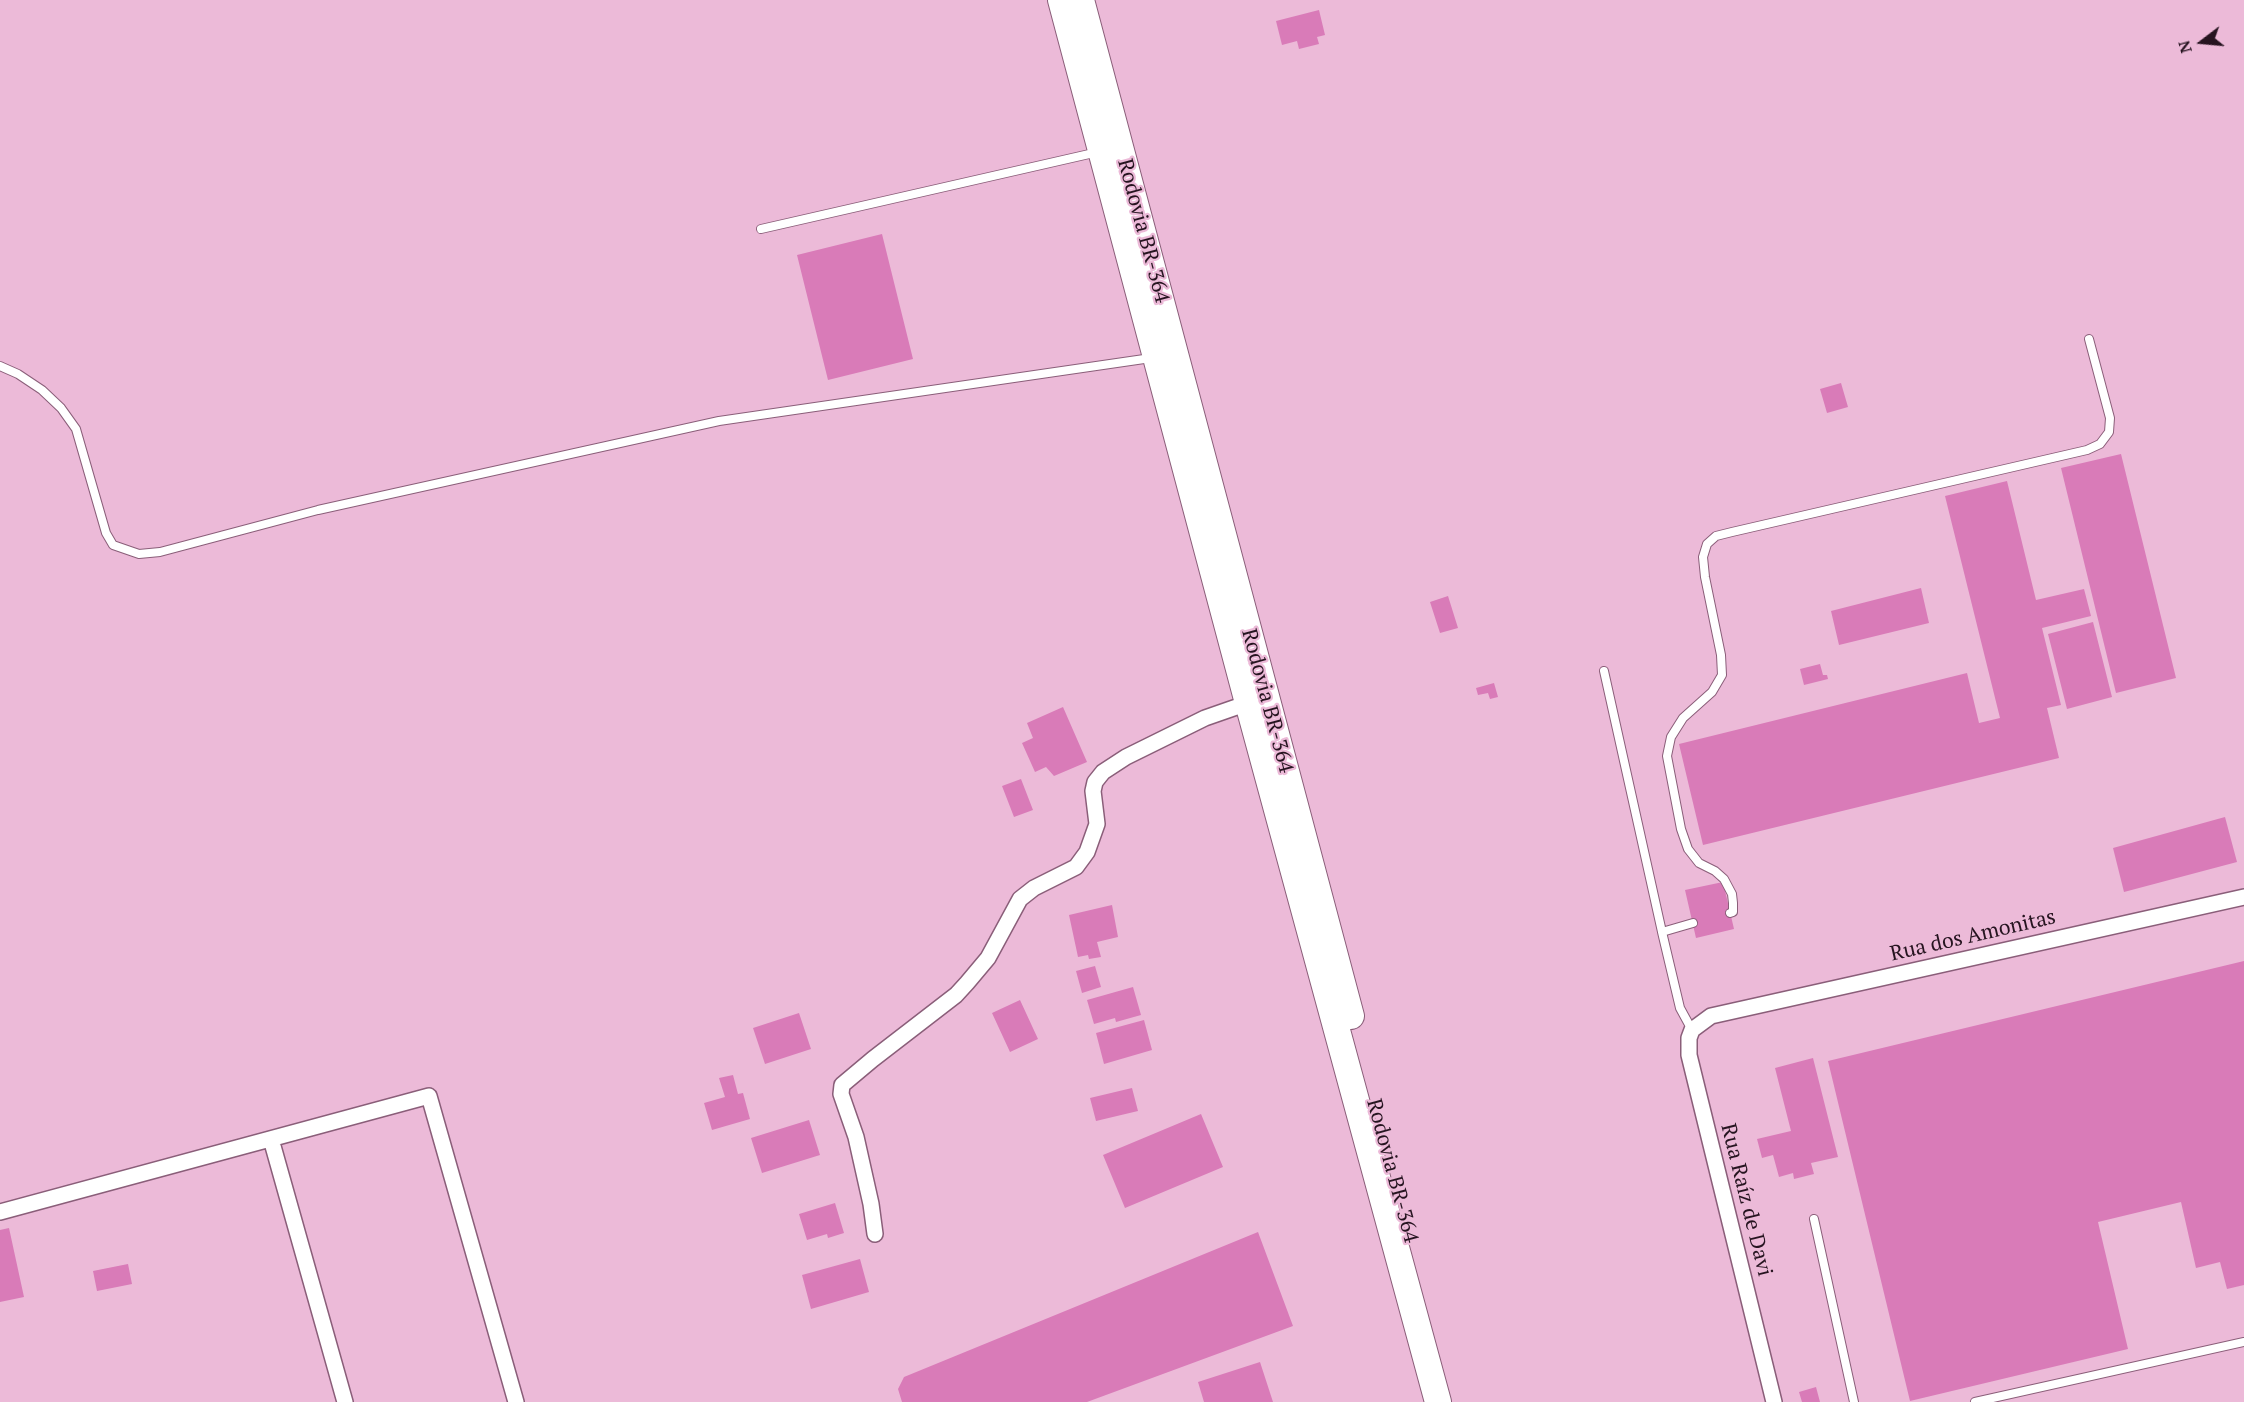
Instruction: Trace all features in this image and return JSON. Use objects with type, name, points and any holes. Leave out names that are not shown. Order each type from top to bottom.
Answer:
[{"type":"highway","points":[[1061,0],[1248,703],[1438,1402]]},
{"type":"highway","name":"Rodovia BR-364","points":[[1081,0],[1454,1402]]},
{"type":"street","points":[[875,1234],[872,1204],[856,1137],[841,1094],[842,1085],[956,995],[992,952],[1020,899],[1034,888],[1076,867],[1087,852],[1097,824],[1093,790],[1095,782],[1103,772],[1126,757],[1205,718],[1248,703]]},
{"type":"street","name":"Rua dos Amonitas","points":[[1692,1030],[1711,1016],[2244,897]]},
{"type":"street","name":"Rua Raíz de Davi","points":[[1692,1030],[1689,1038],[1689,1055],[1774,1402]]},
{"type":"street","points":[[0,1212],[429,1096],[516,1402]]},
{"type":"street","points":[[271,1138],[345,1402]]},
{"type":"lane","points":[[761,229],[1100,152]]},
{"type":"lane","points":[[1730,914],[1733,912],[1733,903],[1725,879],[1715,871],[1699,864],[1688,849],[1680,829],[1667,756],[1671,737],[1683,718],[1712,692],[1722,675],[1705,578],[1704,557],[1707,544],[1716,536],[2087,450],[2100,444],[2109,432],[2110,418],[2089,339]]},
{"type":"lane","points":[[0,366],[18,374],[42,390],[61,408],[76,429],[106,533],[113,545],[139,554],[160,552],[318,510],[719,421],[1156,358]]},
{"type":"lane","points":[[1604,671],[1680,1008],[1692,1030]]},
{"type":"lane","points":[[1662,932],[1693,923]]},
{"type":"lane","points":[[1814,1219],[1854,1402]]},
{"type":"lane","points":[[1975,1402],[2244,1342]]},
{"type":"building","points":[[1319,10],[1325,35],[1317,37],[1319,44],[1299,49],[1297,41],[1282,45],[1276,21]]},
{"type":"building","points":[[882,234],[913,359],[828,380],[797,255]]},
{"type":"building","points":[[1841,383],[1848,407],[1827,413],[1820,389]]},
{"type":"building","points":[[2121,454],[2176,678],[2116,693],[2061,468]]},
{"type":"building","points":[[2007,481],[2036,600],[2084,589],[2091,616],[2042,628],[2061,705],[2047,708],[2059,758],[1703,845],[1679,744],[1967,673],[1979,723],[2000,718],[1945,496]]},
{"type":"building","points":[[1921,588],[1929,623],[1839,645],[1831,611]]},
{"type":"building","points":[[1448,596],[1458,628],[1440,633],[1430,602]]},
{"type":"building","points":[[2093,622],[2112,697],[2067,709],[2048,634]]},
{"type":"building","points":[[1820,664],[1823,675],[1827,675],[1828,679],[1804,685],[1800,669]]},
{"type":"building","points":[[1494,683],[1498,697],[1490,699],[1488,693],[1478,695],[1476,688]]},
{"type":"building","points":[[1063,707],[1087,762],[1054,776],[1046,767],[1035,772],[1022,743],[1033,738],[1027,723]]},
{"type":"building","points":[[1021,779],[1033,810],[1014,817],[1002,786]]},
{"type":"building","points":[[2225,817],[2237,862],[2124,892],[2113,848]]},
{"type":"building","points":[[1723,882],[1734,929],[1696,938],[1685,890]]},
{"type":"building","points":[[1112,905],[1118,937],[1097,942],[1101,957],[1089,959],[1088,955],[1078,957],[1069,915]]},
{"type":"building","points":[[2244,961],[2244,1285],[2227,1289],[2220,1262],[2196,1268],[2181,1202],[2098,1222],[2128,1349],[1910,1401],[1828,1061]]},
{"type":"building","points":[[1095,966],[1101,987],[1082,993],[1076,971]]},
{"type":"building","points":[[1133,987],[1141,1015],[1116,1022],[1115,1018],[1094,1024],[1087,1000]]},
{"type":"building","points":[[1020,1000],[1038,1039],[1010,1052],[992,1013]]},
{"type":"building","points":[[799,1013],[811,1049],[765,1064],[753,1028]]},
{"type":"building","points":[[1144,1020],[1152,1050],[1104,1064],[1096,1033]]},
{"type":"building","points":[[1813,1058],[1838,1157],[1811,1163],[1814,1174],[1794,1179],[1793,1173],[1779,1177],[1773,1155],[1762,1158],[1757,1139],[1791,1131],[1775,1068]]},
{"type":"building","points":[[733,1075],[738,1094],[743,1093],[750,1119],[712,1130],[704,1103],[725,1097],[719,1078]]},
{"type":"building","points":[[1132,1088],[1138,1111],[1096,1121],[1090,1098]]},
{"type":"building","points":[[1201,1114],[1223,1167],[1125,1208],[1103,1155]]},
{"type":"building","points":[[809,1120],[820,1155],[762,1173],[751,1138]]},
{"type":"building","points":[[835,1203],[844,1233],[828,1238],[827,1234],[807,1240],[799,1214]]},
{"type":"building","points":[[9,1228],[24,1297],[0,1302],[0,1230]]},
{"type":"building","points":[[1258,1232],[1293,1326],[1087,1402],[902,1402],[898,1389],[904,1377]]},
{"type":"building","points":[[860,1259],[869,1292],[811,1309],[802,1275]]},
{"type":"building","points":[[128,1264],[132,1284],[97,1291],[93,1271]]},
{"type":"building","points":[[1260,1362],[1273,1402],[1204,1402],[1198,1382]]},
{"type":"building","points":[[1816,1387],[1820,1402],[1802,1402],[1799,1392]]}]
